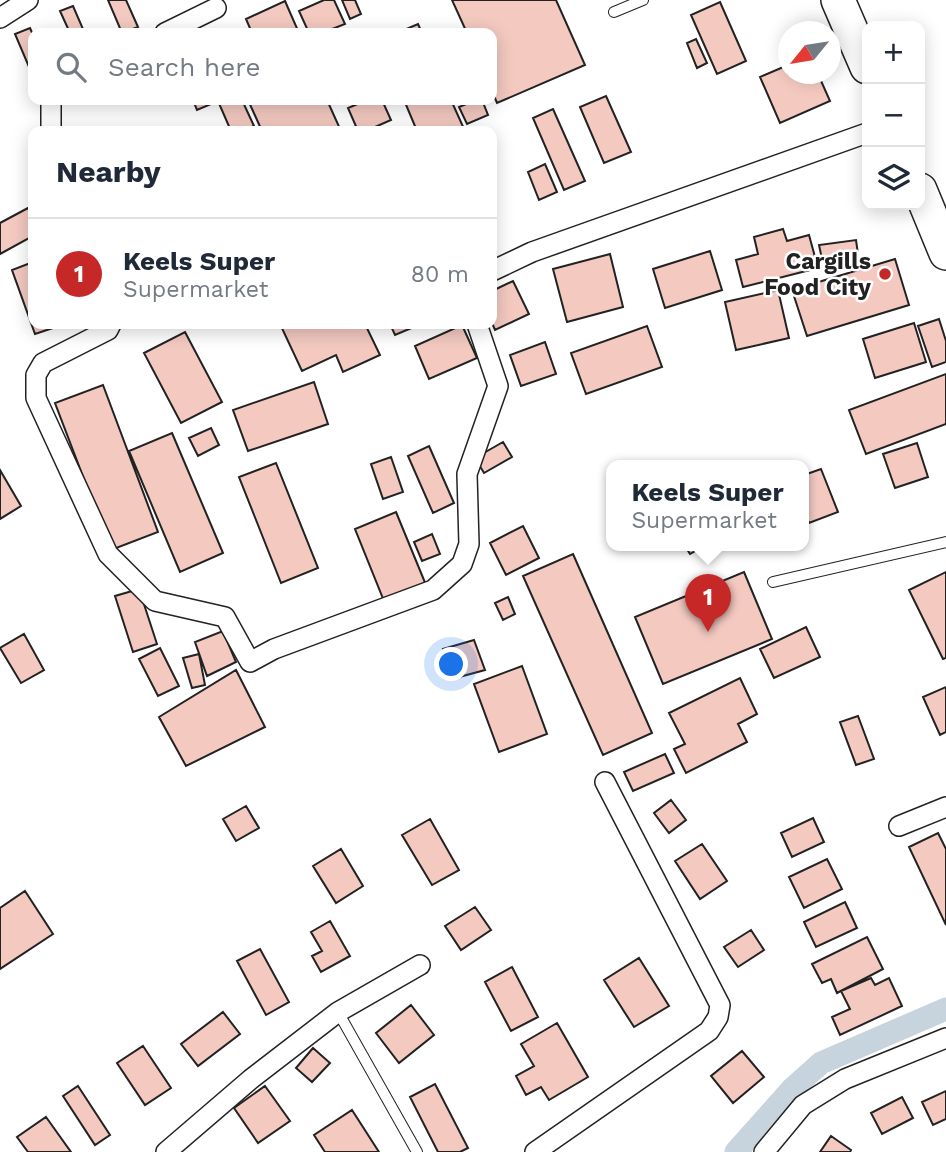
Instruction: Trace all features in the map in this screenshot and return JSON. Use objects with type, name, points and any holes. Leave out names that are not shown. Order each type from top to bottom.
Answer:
[{"type":"highway","points":[[838,0],[862,55]]},
{"type":"highway","points":[[925,202],[946,253]]},
{"type":"street","points":[[0,18],[28,0]]},
{"type":"street","points":[[175,28],[216,8]]},
{"type":"street","points":[[51,105],[51,126]]},
{"type":"street","points":[[497,269],[545,247],[862,135]]},
{"type":"street","points":[[108,329],[43,363],[36,375],[36,398],[108,554],[155,601],[225,618],[250,662],[274,649],[433,590],[462,564],[469,544],[467,474],[498,386],[479,329]]},
{"type":"street","points":[[535,1152],[709,1031],[718,1017],[720,1005],[605,782]]},
{"type":"street","points":[[899,826],[946,807]]},
{"type":"street","points":[[166,1152],[251,1079],[338,1012],[420,964]]},
{"type":"street","points":[[764,1152],[803,1105],[845,1079],[946,1038]]},
{"type":"lane","points":[[614,12],[643,0]]},
{"type":"lane","points":[[773,582],[946,542]]},
{"type":"lane","points":[[338,1012],[417,1152]]},
{"type":"building","points":[[108,0],[126,0],[138,27],[120,28]]},
{"type":"building","points":[[324,0],[334,0],[345,24],[335,28],[307,28],[299,11]]},
{"type":"building","points":[[342,0],[355,0],[361,14],[350,19]]},
{"type":"building","points":[[452,0],[556,0],[585,65],[497,103],[497,28],[465,28]]},
{"type":"building","points":[[285,1],[297,28],[250,28],[246,19]]},
{"type":"building","points":[[720,2],[746,61],[717,74],[691,15]]},
{"type":"building","points":[[73,6],[83,28],[68,28],[60,11]]},
{"type":"building","points":[[28,29],[28,65],[15,34]]},
{"type":"building","points":[[696,39],[707,63],[697,68],[687,43]]},
{"type":"building","points":[[778,69],[778,84],[822,84],[830,101],[780,123],[760,77]]},
{"type":"building","points":[[606,96],[631,152],[604,163],[580,107]]},
{"type":"building","points":[[195,105],[209,105],[197,110]]},
{"type":"building","points":[[220,105],[244,105],[254,126],[229,126]]},
{"type":"building","points":[[250,105],[329,105],[339,126],[260,126]]},
{"type":"building","points":[[355,105],[384,105],[391,120],[377,126],[356,126],[348,108]]},
{"type":"building","points":[[406,105],[453,105],[463,126],[415,126]]},
{"type":"building","points":[[484,105],[488,115],[467,124],[459,107]]},
{"type":"building","points":[[553,109],[585,181],[564,190],[533,118]]},
{"type":"building","points":[[545,164],[557,192],[539,200],[528,172]]},
{"type":"building","points":[[28,208],[28,239],[0,254],[0,223]]},
{"type":"building","points":[[783,229],[787,241],[809,235],[818,268],[743,287],[736,260],[758,254],[754,237]]},
{"type":"building","points":[[856,240],[858,254],[822,259],[819,245]]},
{"type":"building","points":[[710,251],[722,290],[665,308],[653,269]]},
{"type":"building","points":[[610,254],[623,307],[567,322],[553,269]]},
{"type":"building","points":[[895,259],[909,305],[807,336],[792,290]]},
{"type":"building","points":[[28,264],[28,315],[12,270]]},
{"type":"building","points":[[513,281],[529,314],[495,330],[497,329],[497,289]]},
{"type":"building","points":[[778,290],[789,338],[736,350],[725,302]]},
{"type":"building","points":[[939,319],[946,341],[946,362],[932,367],[918,326]]},
{"type":"building","points":[[914,323],[926,362],[875,378],[863,339]]},
{"type":"building","points":[[647,326],[662,367],[586,394],[571,353]]},
{"type":"building","points":[[33,329],[50,329],[35,334]]},
{"type":"building","points":[[282,329],[367,329],[380,355],[343,372],[336,355],[302,371]]},
{"type":"building","points":[[392,329],[409,329],[395,335]]},
{"type":"building","points":[[453,329],[464,329],[477,358],[429,379],[415,346]]},
{"type":"building","points":[[185,332],[222,402],[181,423],[144,353]]},
{"type":"building","points":[[545,342],[556,374],[521,386],[510,355]]},
{"type":"building","points":[[946,374],[946,424],[866,454],[849,410]]},
{"type":"building","points":[[314,382],[328,424],[248,451],[233,410]]},
{"type":"building","points":[[103,385],[158,532],[111,550],[55,403]]},
{"type":"building","points":[[211,428],[219,445],[198,456],[189,438]]},
{"type":"building","points":[[172,433],[223,553],[180,572],[129,451]]},
{"type":"building","points":[[503,442],[512,457],[484,473],[475,458]]},
{"type":"building","points":[[917,443],[928,477],[895,488],[883,454]]},
{"type":"building","points":[[429,446],[454,503],[433,513],[408,456]]},
{"type":"building","points":[[391,457],[403,492],[383,499],[371,464]]},
{"type":"building","points":[[276,463],[318,568],[281,583],[239,477]]},
{"type":"building","points":[[821,469],[838,512],[809,523],[809,473]]},
{"type":"building","points":[[0,470],[21,506],[0,519]]},
{"type":"building","points":[[396,512],[426,585],[384,601],[355,529]]},
{"type":"building","points":[[523,526],[539,558],[506,575],[490,543]]},
{"type":"building","points":[[432,534],[440,554],[422,561],[414,542]]},
{"type":"building","points":[[573,554],[652,733],[603,755],[523,576]]},
{"type":"building","points":[[744,572],[772,639],[663,684],[635,617]]},
{"type":"building","points":[[946,572],[946,658],[943,659],[909,590]]},
{"type":"building","points":[[139,589],[157,644],[133,652],[115,596]]},
{"type":"building","points":[[508,597],[515,614],[503,620],[495,603]]},
{"type":"building","points":[[806,627],[820,657],[774,678],[760,649]]},
{"type":"building","points":[[223,631],[236,662],[207,676],[195,642]]},
{"type":"building","points":[[24,634],[44,670],[21,683],[0,648]]},
{"type":"building","points":[[474,640],[485,670],[452,679],[443,649]]},
{"type":"building","points":[[160,648],[179,686],[158,696],[139,659]]},
{"type":"building","points":[[199,654],[205,685],[192,688],[183,658]]},
{"type":"building","points":[[522,666],[547,734],[499,752],[474,684]]},
{"type":"building","points":[[236,670],[265,727],[186,766],[159,717]]},
{"type":"building","points":[[740,678],[757,714],[738,724],[747,742],[686,773],[674,749],[685,744],[669,713]]},
{"type":"building","points":[[946,687],[946,732],[940,735],[923,697]]},
{"type":"building","points":[[858,716],[874,759],[856,765],[840,722]]},
{"type":"building","points":[[665,754],[674,773],[633,791],[624,772]]},
{"type":"building","points":[[671,800],[686,820],[669,833],[654,813]]},
{"type":"building","points":[[246,806],[259,828],[236,841],[223,819]]},
{"type":"building","points":[[813,818],[824,842],[792,857],[781,833]]},
{"type":"building","points":[[430,819],[459,870],[432,885],[402,835]]},
{"type":"building","points":[[938,833],[946,849],[946,925],[909,847]]},
{"type":"building","points":[[702,844],[727,881],[700,899],[675,861]]},
{"type":"building","points":[[341,849],[363,886],[336,903],[313,866]]},
{"type":"building","points":[[827,859],[842,889],[804,908],[789,877]]},
{"type":"building","points":[[25,891],[53,934],[0,969],[0,908]]},
{"type":"building","points":[[845,902],[857,928],[816,947],[804,922]]},
{"type":"building","points":[[475,907],[491,930],[461,950],[445,926]]},
{"type":"building","points":[[330,921],[350,956],[321,972],[312,956],[322,951],[311,932]]},
{"type":"building","points":[[751,930],[764,950],[738,967],[724,947]]},
{"type":"building","points":[[867,937],[883,969],[837,993],[831,979],[822,983],[812,964]]},
{"type":"building","points":[[260,949],[289,1002],[266,1015],[237,961]]},
{"type":"building","points":[[639,958],[669,1006],[634,1027],[604,980]]},
{"type":"building","points":[[512,967],[538,1017],[511,1031],[485,982]]},
{"type":"building","points":[[871,978],[875,985],[889,978],[902,1006],[840,1035],[832,1017],[850,1009],[841,991]]},
{"type":"building","points":[[411,1005],[434,1035],[399,1063],[376,1033]]},
{"type":"building","points":[[223,1012],[240,1034],[198,1066],[181,1044]]},
{"type":"building","points":[[557,1023],[588,1077],[549,1100],[541,1087],[526,1095],[516,1076],[534,1066],[521,1044]]},
{"type":"building","points":[[143,1046],[171,1088],[145,1105],[117,1063]]},
{"type":"building","points":[[313,1048],[330,1063],[312,1082],[296,1068]]},
{"type":"building","points":[[742,1051],[764,1077],[733,1103],[711,1076]]},
{"type":"building","points":[[435,1084],[468,1148],[460,1152],[438,1152],[410,1097]]},
{"type":"building","points":[[78,1086],[110,1135],[95,1145],[63,1096]]},
{"type":"building","points":[[265,1086],[290,1121],[258,1143],[234,1108]]},
{"type":"building","points":[[946,1091],[946,1119],[933,1125],[922,1102]]},
{"type":"building","points":[[902,1097],[913,1118],[882,1134],[871,1113]]},
{"type":"building","points":[[352,1110],[379,1152],[325,1152],[314,1135]]},
{"type":"building","points":[[46,1117],[71,1152],[28,1152],[17,1137]]},
{"type":"building","points":[[831,1136],[851,1150],[850,1152],[820,1152]]},
{"type":"waterway","points":[[736,1152],[793,1088],[821,1063],[946,1009]]},
{"type":"place","name":"Cargills Food City","points":[[885,274]]},
{"type":"place","name":"Keels Super","points":[[708,632]]}]
